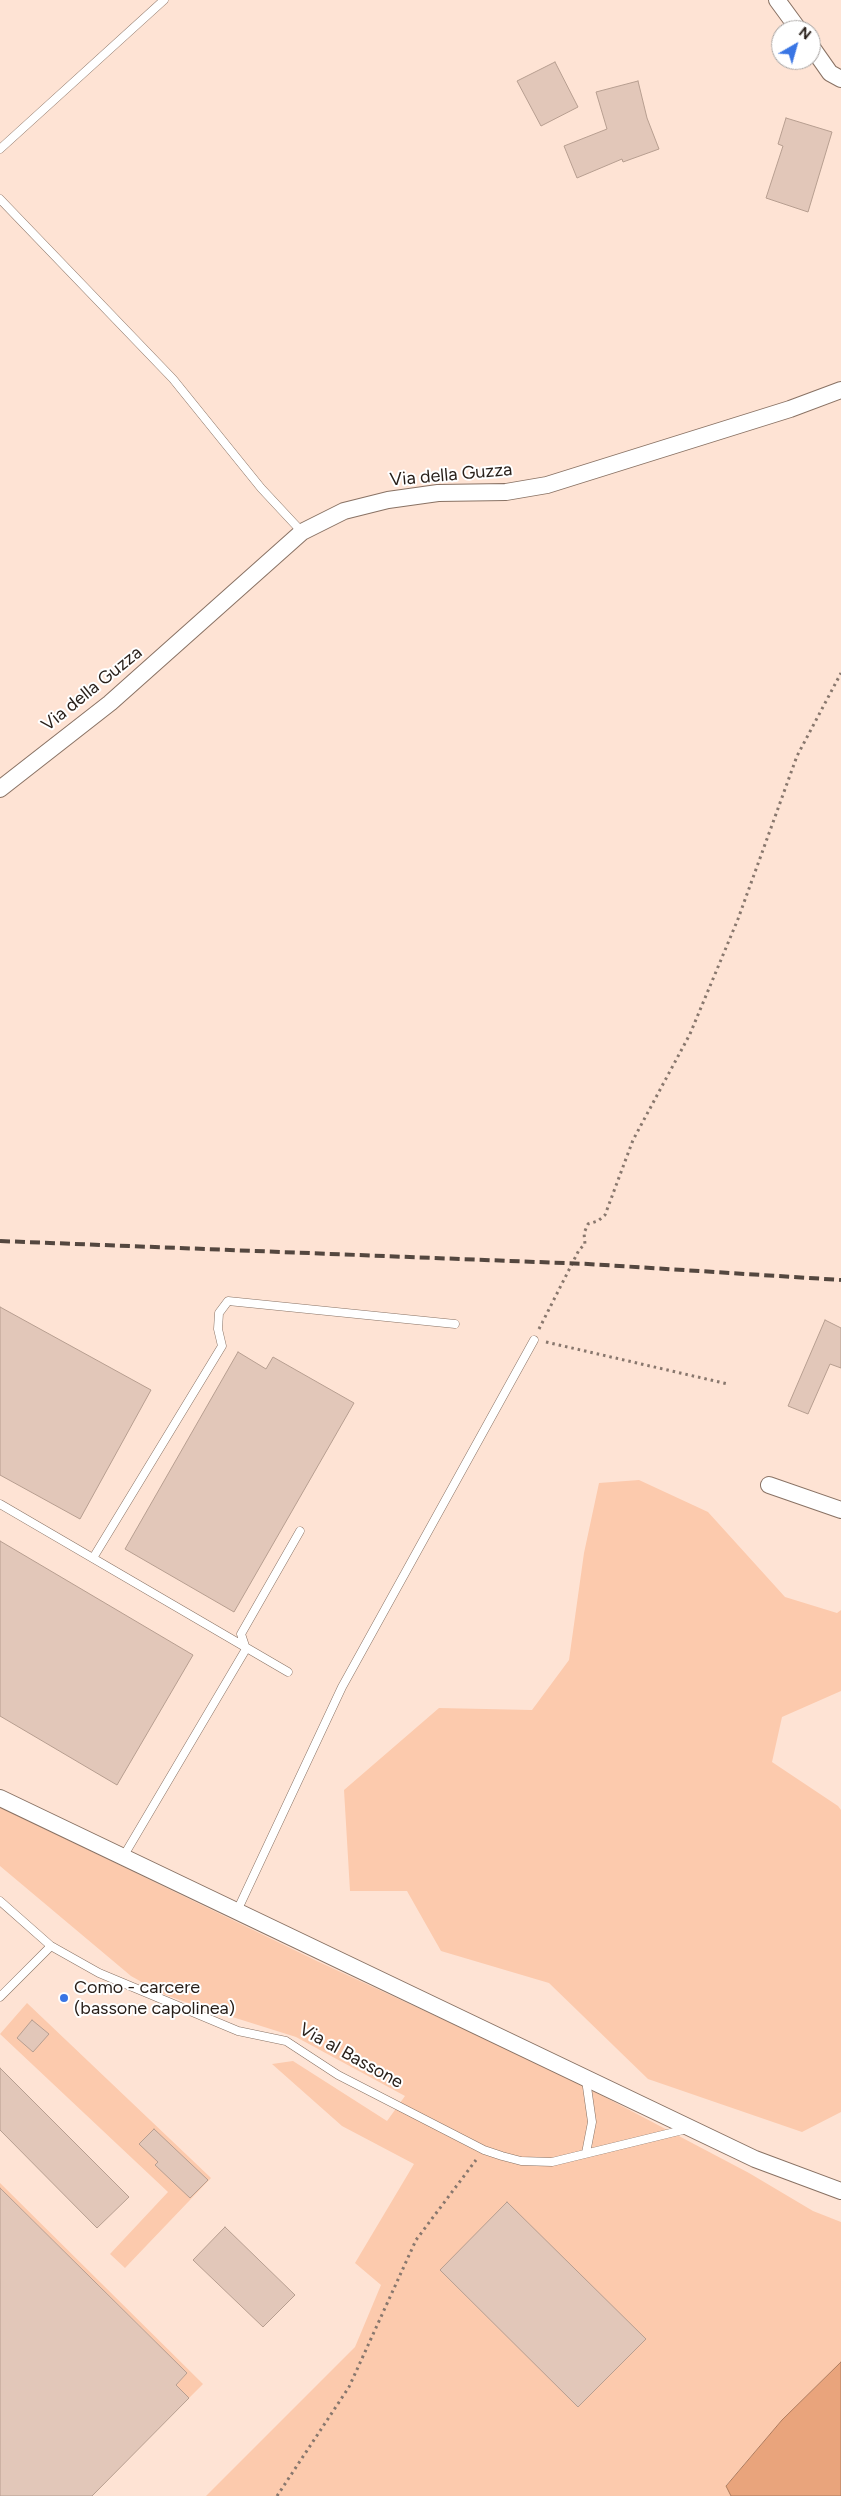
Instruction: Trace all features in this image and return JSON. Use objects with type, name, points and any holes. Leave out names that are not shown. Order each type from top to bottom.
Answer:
[{"type":"street","points":[[777,0],[792,20]]},
{"type":"street","points":[[821,60],[830,73],[841,79]]},
{"type":"street","name":"Via della Guzza","points":[[0,788],[110,703],[302,532],[344,511],[388,500],[438,493],[506,492],[547,485],[790,409],[841,390]]},
{"type":"street","points":[[769,1484],[841,1510]]},
{"type":"street","points":[[0,1798],[755,2158],[841,2191]]},
{"type":"lane","points":[[0,149],[164,0]]},
{"type":"lane","points":[[0,199],[173,379],[261,488],[302,532]]},
{"type":"lane","points":[[93,1558],[222,1346],[218,1328],[219,1313],[228,1301],[455,1324]]},
{"type":"lane","points":[[237,1911],[342,1686],[534,1340]]},
{"type":"lane","points":[[0,1504],[288,1672]]},
{"type":"lane","points":[[123,1856],[246,1649],[241,1634],[300,1530]]},
{"type":"lane","name":"Via al Bassone","points":[[0,1901],[51,1946],[99,1973],[192,2013],[246,2033],[286,2041],[338,2075],[484,2150],[502,2156],[536,2162],[552,2162],[691,2128]]},
{"type":"lane","points":[[0,1997],[51,1946]]},
{"type":"lane","points":[[586,2078],[592,2122],[586,2153]]},
{"type":"path","points":[[728,1384],[534,1340],[579,1250],[585,1244],[584,1233],[588,1224],[598,1221],[605,1215],[633,1140],[690,1034],[738,919],[796,756],[841,672]]},
{"type":"path","points":[[276,2496],[350,2387],[416,2240],[484,2150]]},
{"type":"shaded area","points":[[639,1480],[708,1512],[785,1597],[837,1613],[841,1610],[841,1691],[782,1717],[772,1762],[838,1806],[841,1810],[841,2112],[802,2132],[648,2079],[549,1983],[441,1951],[407,1891],[350,1891],[344,1790],[439,1708],[532,1710],[569,1660],[584,1553],[599,1483]]},
{"type":"shaded area","points":[[0,1807],[317,1961],[565,2076],[749,2173],[813,2211],[841,2222],[841,2362],[782,2420],[726,2485],[731,2496],[206,2496],[355,2347],[381,2285],[355,2263],[414,2164],[342,2126],[272,2064],[293,2061],[387,2121],[405,2096],[296,2037],[163,1994],[131,1976],[0,1866]]},
{"type":"shaded area","points":[[27,2003],[211,2178],[125,2268],[110,2254],[168,2192],[0,2034]]},
{"type":"shaded area","points":[[0,2183],[203,2384],[189,2398],[176,2385],[187,2373],[169,2355],[157,2367],[156,2342],[0,2188]]},
{"type":"shaded area","points":[[841,2362],[841,2496],[731,2496],[726,2486],[782,2420]]},
{"type":"building","points":[[555,62],[578,107],[541,126],[517,81]]},
{"type":"building","points":[[638,81],[647,118],[659,149],[623,162],[622,159],[577,178],[564,146],[607,129],[596,92]]},
{"type":"building","points":[[786,118],[832,132],[808,212],[766,198],[783,146],[778,144]]},
{"type":"building","points":[[0,1307],[151,1390],[80,1519],[0,1475]]},
{"type":"building","points":[[825,1320],[841,1328],[841,1368],[830,1364],[808,1414],[788,1406]]},
{"type":"building","points":[[238,1352],[266,1369],[273,1357],[354,1403],[234,1612],[125,1549]]},
{"type":"building","points":[[0,1541],[193,1655],[117,1785],[0,1716]]},
{"type":"building","points":[[32,2020],[49,2034],[33,2052],[17,2038]]},
{"type":"building","points":[[0,2068],[129,2197],[97,2228],[0,2130]]},
{"type":"building","points":[[154,2129],[208,2180],[190,2198],[155,2165],[158,2162],[139,2144]]},
{"type":"building","points":[[0,2188],[187,2373],[176,2385],[189,2398],[92,2496],[0,2496]]},
{"type":"building","points":[[507,2202],[646,2339],[578,2407],[440,2270]]},
{"type":"building","points":[[225,2227],[295,2295],[263,2327],[193,2260]]},
{"type":"railway","points":[[0,1241],[588,1264],[841,1280]]},
{"type":"place","name":"Como - carcere (bassone capolinea)","points":[[64,1998]]}]
